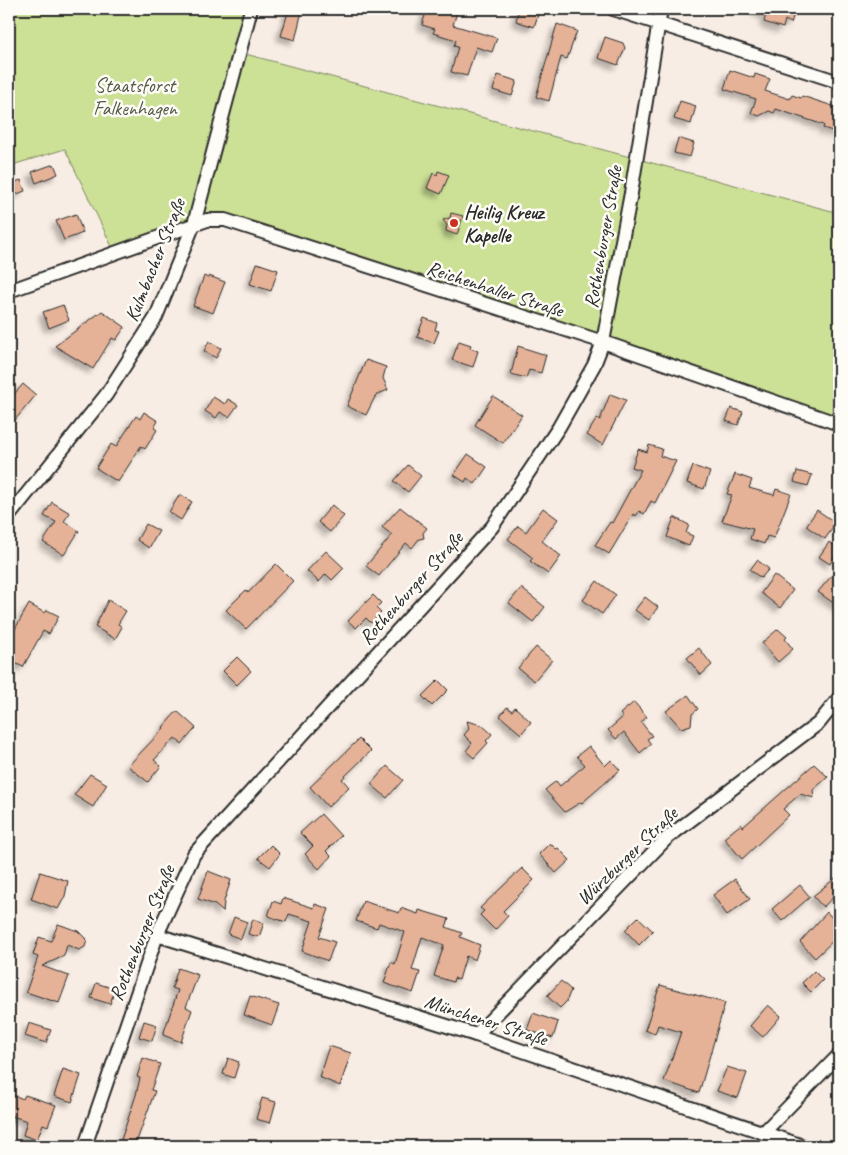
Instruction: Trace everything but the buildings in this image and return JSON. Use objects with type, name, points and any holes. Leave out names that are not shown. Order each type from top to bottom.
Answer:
[{"type":"street","name":"Kulmbacher Straße","points":[[9,516],[106,395],[156,318],[194,224],[251,9]]},
{"type":"street","points":[[613,9],[839,82]]},
{"type":"street","name":"Rothenburger Straße","points":[[85,1146],[157,935],[194,854],[492,527],[559,427],[594,365],[603,342],[631,193],[657,24],[661,9]]},
{"type":"street","name":"Reichenhaller Straße","points":[[9,291],[194,224],[207,220],[225,220],[603,342],[839,424]]},
{"type":"street","name":"Würzburger Straße","points":[[476,1035],[667,838],[819,722],[839,698]]},
{"type":"street","name":"Münchener Straße","points":[[157,935],[476,1035],[803,1146]]},
{"type":"street","points":[[762,1132],[839,1055]]},
{"type":"green space","name":"Staatsforst Falkenhagen","points":[[9,9],[250,9],[238,52],[839,213],[839,426],[226,220],[115,253],[65,149],[9,166]]},
{"type":"place","name":"Heilig Kreuz Kapelle","points":[[454,223]]}]
